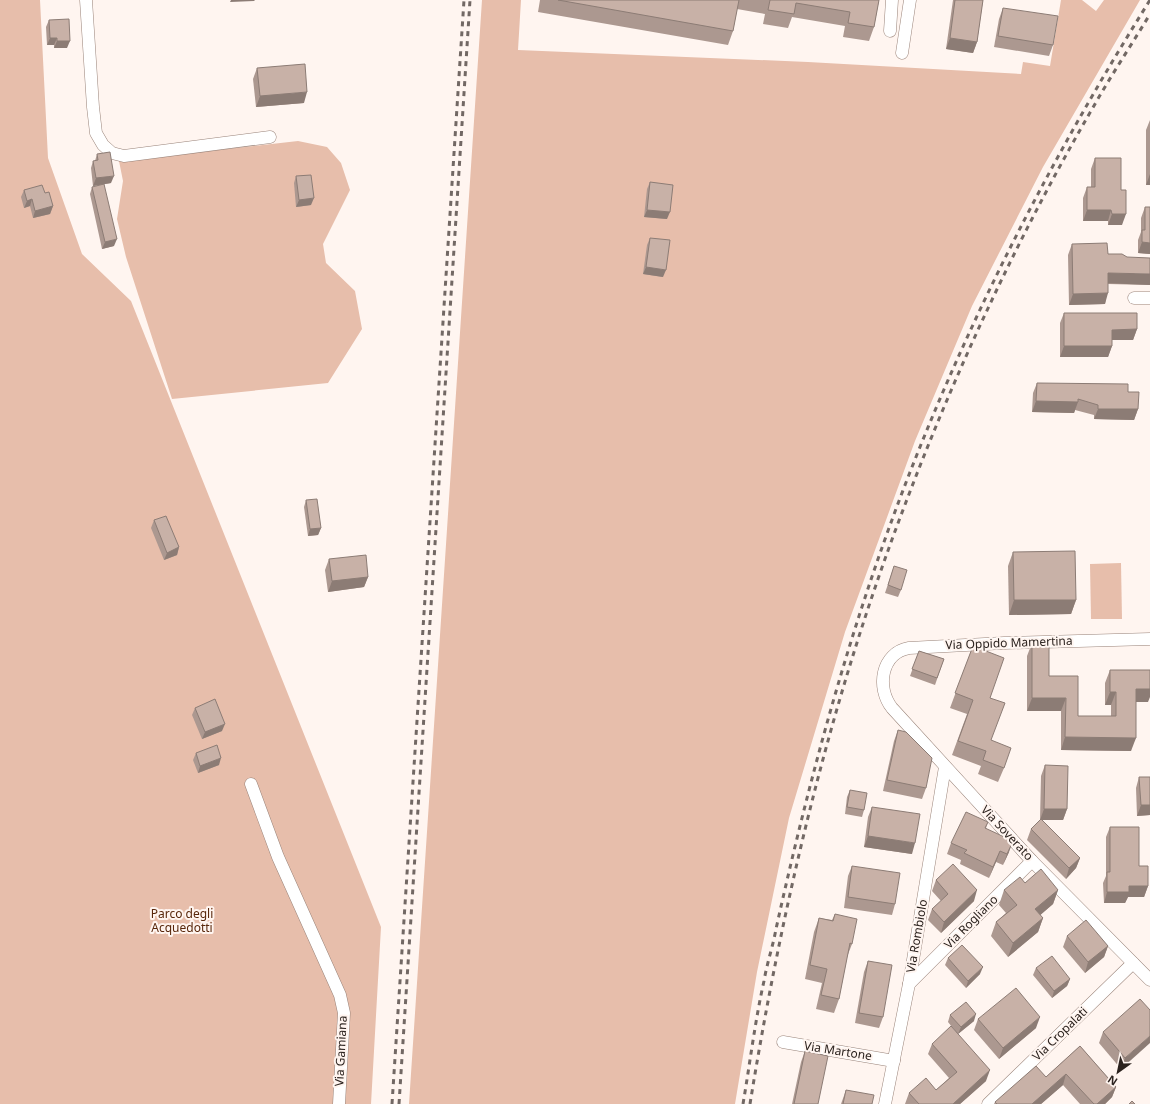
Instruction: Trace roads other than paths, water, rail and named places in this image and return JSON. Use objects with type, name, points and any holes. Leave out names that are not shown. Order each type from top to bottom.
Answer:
[{"type":"street","points":[[86,0],[96,134],[103,145],[112,153],[124,156],[270,137]]},
{"type":"street","points":[[890,31],[892,0]]},
{"type":"street","points":[[902,53],[910,0]]},
{"type":"street","points":[[1134,298],[1150,298]]},
{"type":"street","name":"Via Oppido Mamertina","points":[[883,675],[886,665],[892,656],[901,650],[909,648],[1004,643],[1150,639]]},
{"type":"street","name":"Via Soverato","points":[[883,675],[882,686],[888,703],[1032,861],[1150,980]]},
{"type":"street","name":"Via Rombiolo","points":[[885,1104],[908,984],[945,767]]},
{"type":"street","name":"Via Gamiana","points":[[251,784],[278,857],[333,976],[340,995],[344,1013],[339,1104]]},
{"type":"street","name":"Via Rogliano","points":[[908,984],[1032,861]]},
{"type":"street","name":"Via Cropalati","points":[[988,1104],[1133,963]]},
{"type":"street","name":"Via Martone","points":[[783,1042],[894,1061]]},
{"type":"railway","points":[[392,1104],[464,0]]},
{"type":"railway","points":[[399,1104],[470,0]]},
{"type":"railway","points":[[743,1104],[765,974],[800,827],[826,726],[856,626],[889,528],[943,391],[1006,257],[1039,191],[1150,0]]},
{"type":"railway","points":[[750,1104],[763,1027],[794,875],[833,724],[879,575],[926,451],[992,299],[1068,152],[1150,14]]},
{"type":"park label","name":"Parco degli Acquedotti","points":[[182,921]]}]
